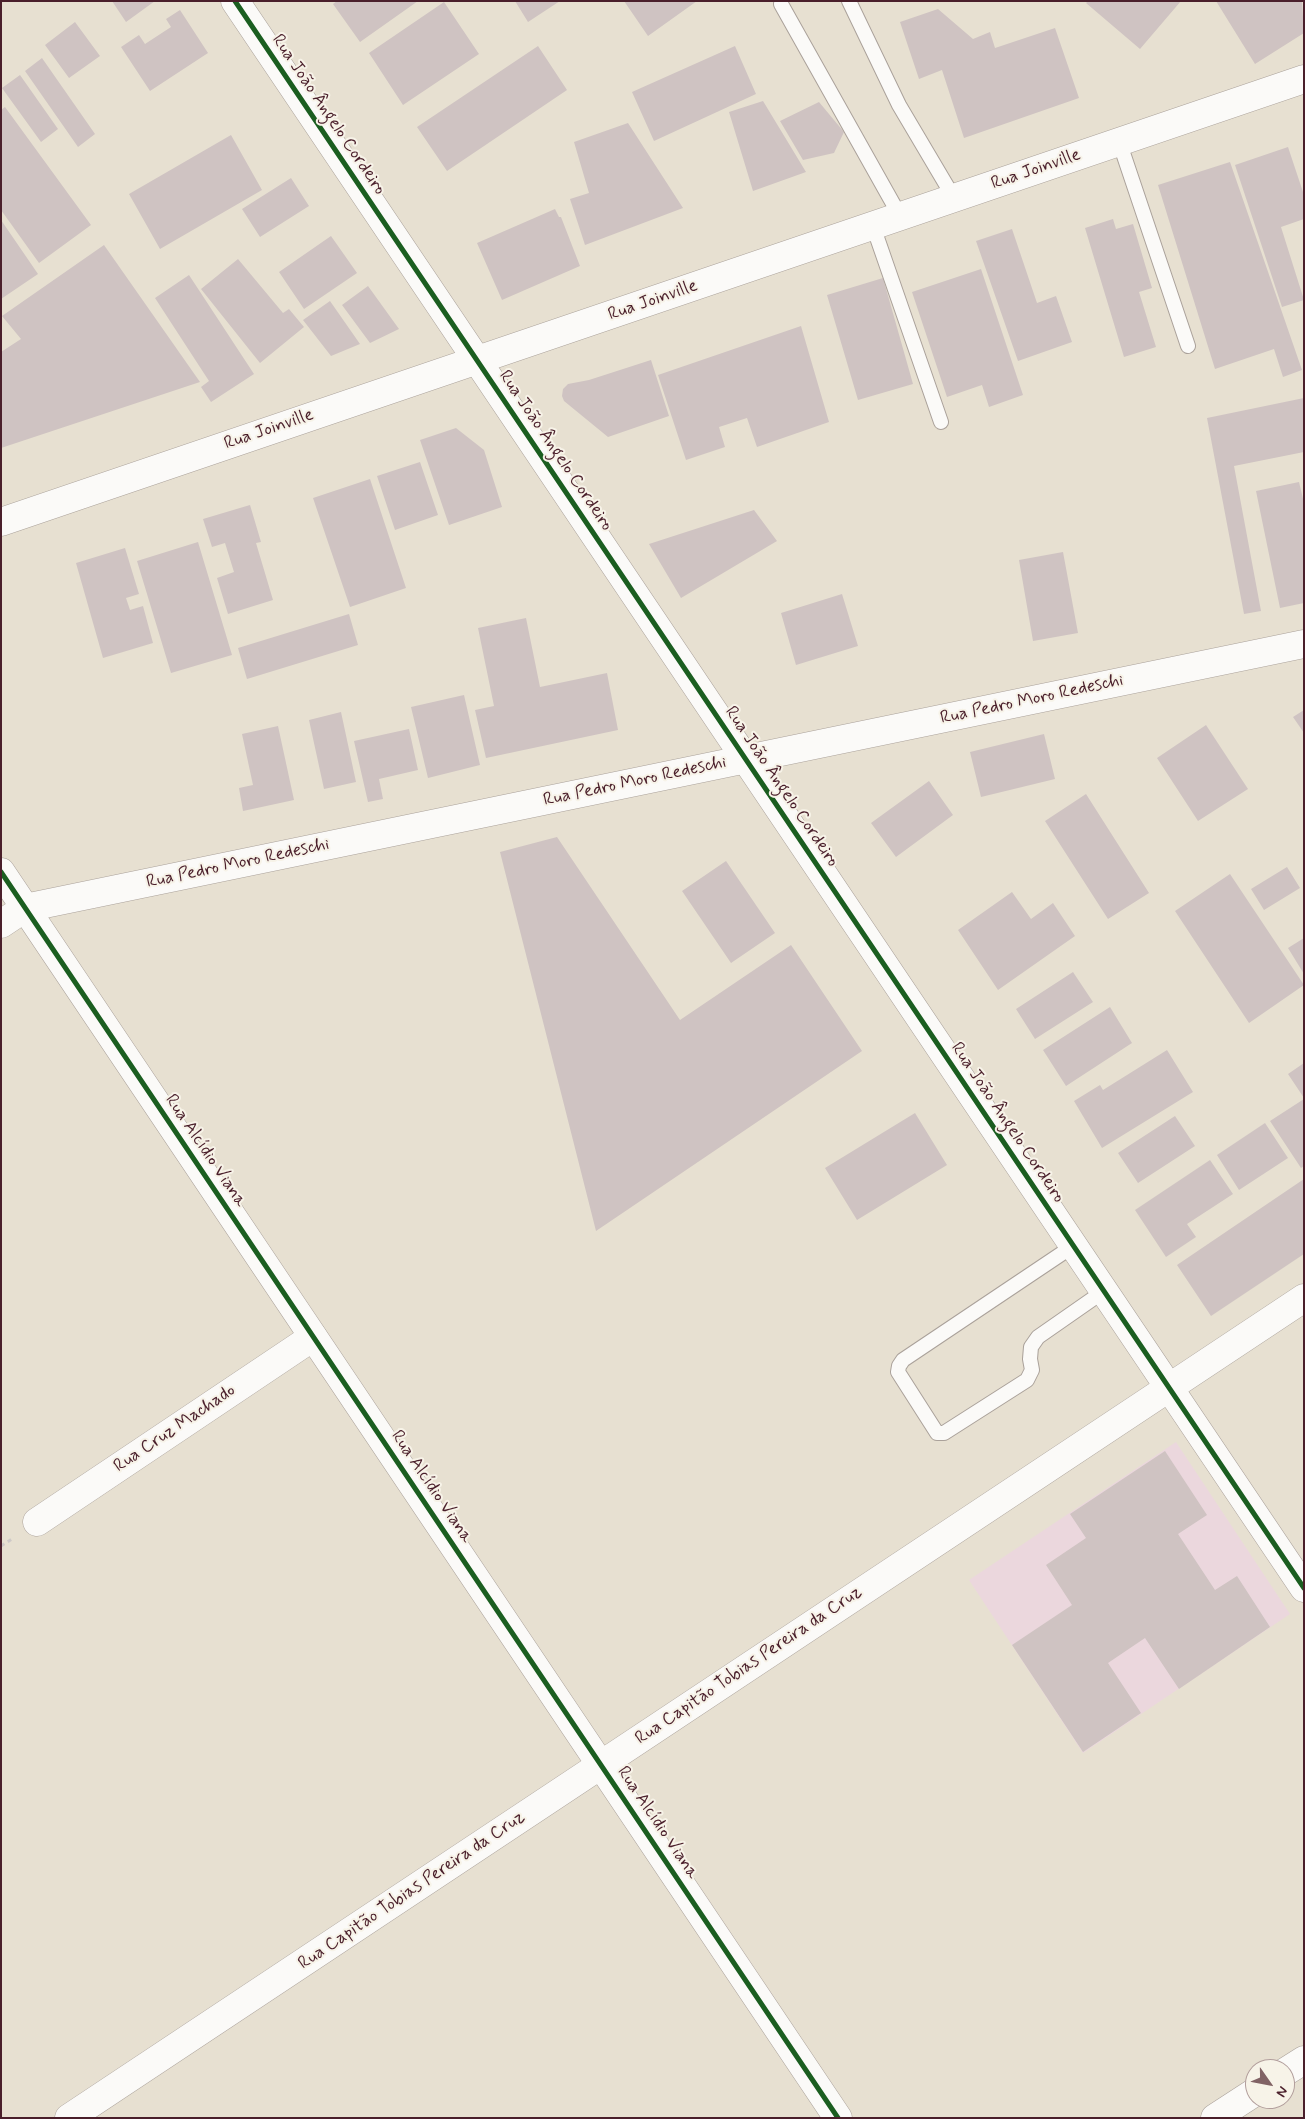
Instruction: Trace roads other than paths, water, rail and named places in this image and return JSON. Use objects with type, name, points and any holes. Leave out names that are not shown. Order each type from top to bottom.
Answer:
[{"type":"street","name":"Rua João Ângelo Cordeiro","points":[[235,1],[1304,1588]]},
{"type":"street","name":"Rua Joinville","points":[[1,522],[1304,79]]},
{"type":"street","name":"Rua Pedro Moro Redeschi","points":[[25,908],[1304,644]]},
{"type":"street","name":"Rua Alcídio Viana","points":[[1,872],[838,2118]]},
{"type":"street","points":[[1,924],[25,908]]},
{"type":"street","name":"Rua Capitão Tobias Pereira da Cruz","points":[[69,2118],[1304,1298]]},
{"type":"street","name":"Rua Cruz Machado","points":[[38,1522],[313,1336]]},
{"type":"street","points":[[1215,2118],[1245,2098]]},
{"type":"lane","points":[[849,1],[899,105],[954,198]]},
{"type":"lane","points":[[781,4],[900,216]]},
{"type":"lane","points":[[1119,141],[1188,346]]},
{"type":"lane","points":[[873,226],[942,422]]},
{"type":"lane","points":[[1073,1246],[911,1355],[899,1366],[898,1372],[938,1433],[944,1433],[1027,1380],[1032,1370],[1030,1359],[1031,1347],[1038,1337],[1104,1291]]}]
